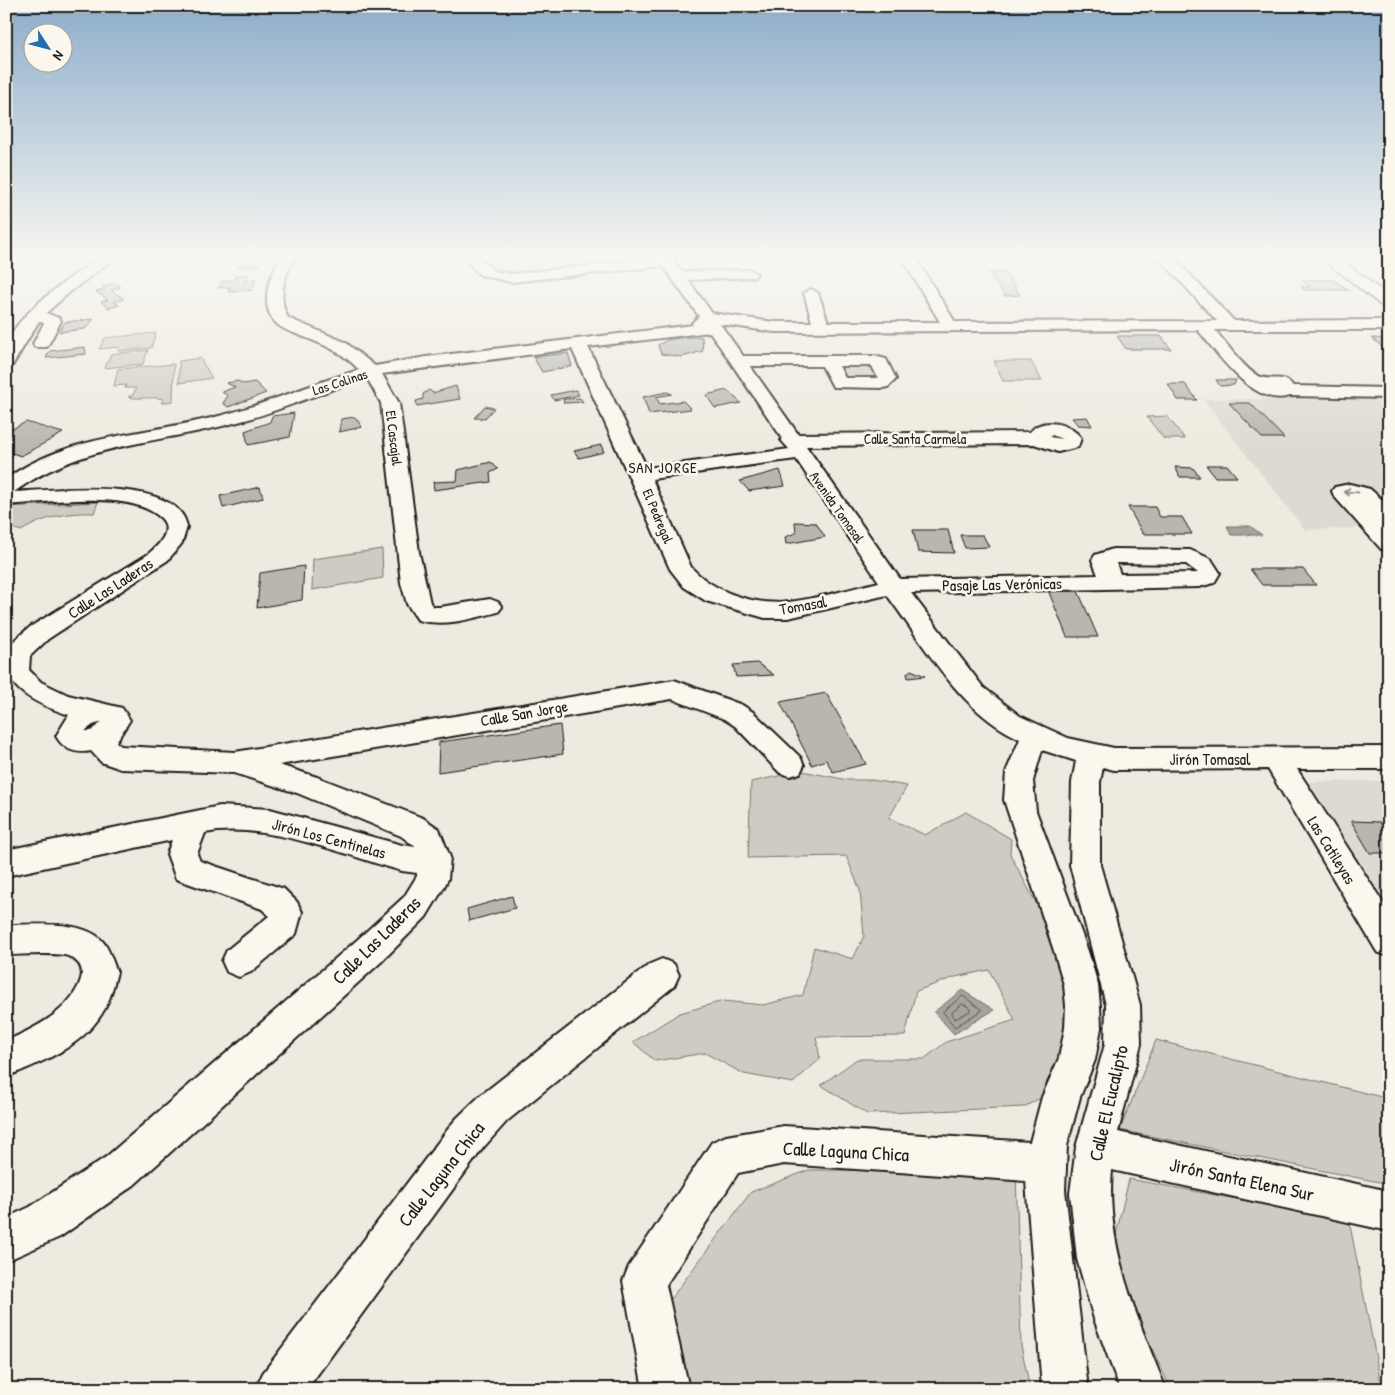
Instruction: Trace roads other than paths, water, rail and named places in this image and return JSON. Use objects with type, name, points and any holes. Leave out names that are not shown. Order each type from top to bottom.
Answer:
[{"type":"street","points":[[6,362],[24,330],[32,320]]},
{"type":"street","points":[[41,344],[53,321],[50,320]]},
{"type":"street","name":"El Cascajal","points":[[282,320],[350,350],[370,372],[390,403],[409,561],[419,609],[425,614],[435,615],[490,607]]},
{"type":"street","points":[[819,320],[821,326]]},
{"type":"street","points":[[946,320],[950,326]]},
{"type":"street","points":[[1224,320],[1229,325]]},
{"type":"street","name":"Las Colinas","points":[[6,489],[30,471],[55,459],[85,449],[209,424],[246,414],[370,372],[578,343],[689,330],[710,322],[774,326]]},
{"type":"street","name":"Avenida Tomasal","points":[[710,322],[893,586],[974,694],[1010,722],[1035,736]]},
{"type":"street","points":[[1202,325],[1244,374],[1269,392],[1279,394],[1288,391],[1389,393]]},
{"type":"street","points":[[734,355],[748,334],[774,326],[1389,325]]},
{"type":"street","name":"El Pedregal","points":[[578,343],[640,475],[681,569],[692,582],[714,596]]},
{"type":"street","points":[[734,355],[828,361]]},
{"type":"street","name":"Calle Santa Carmela","points":[[795,446],[1040,438]]},
{"type":"street","points":[[640,475],[795,446]]},
{"type":"street","points":[[1389,519],[1362,493],[1348,490],[1342,491],[1344,496],[1389,544]]},
{"type":"street","name":"Calle Las Laderas","points":[[6,499],[111,495],[133,496],[154,503],[169,512],[176,522],[176,534],[166,549],[146,567],[39,633],[25,646],[16,659],[15,672],[22,682],[61,703],[69,717],[88,727],[110,754],[121,758],[234,762],[307,785],[412,827],[428,838],[435,857],[432,879],[415,906],[362,958],[120,1171],[45,1222],[6,1240]]},
{"type":"street","name":"Pasaje Las Verónicas","points":[[893,586],[1112,582]]},
{"type":"street","name":"Tomasal","points":[[714,596],[765,610],[788,610],[893,586]]},
{"type":"street","name":"Calle San Jorge","points":[[234,762],[674,689],[733,712],[744,719],[790,765]]},
{"type":"street","points":[[1035,736],[1021,765],[1016,792],[1071,951],[1081,985],[1083,1006],[1083,1028],[1077,1060],[1061,1097],[1048,1146],[1045,1190],[1065,1389]]},
{"type":"street","name":"Jirón Tomasal","points":[[1035,736],[1062,747],[1091,755],[1137,760],[1389,758]]},
{"type":"street","name":"Calle El Eucalipto","points":[[1091,755],[1086,782],[1085,865],[1123,1005],[1123,1044],[1095,1147],[1090,1193],[1098,1259],[1116,1319],[1143,1389]]},
{"type":"street","name":"Las Catileyas","points":[[1276,759],[1389,942]]},
{"type":"street","name":"Jirón Los Centinelas","points":[[6,863],[220,818],[270,821],[402,858],[419,860],[435,857]]},
{"type":"street","points":[[194,824],[182,854],[188,870],[273,899],[286,912],[284,924],[239,961]]},
{"type":"street","points":[[6,940],[71,940],[92,953],[100,972],[89,1002],[66,1027],[26,1051],[6,1059]]},
{"type":"street","name":"Calle Laguna Chica","points":[[279,1389],[469,1134],[494,1108],[662,975]]},
{"type":"street","name":"Calle Laguna Chica","points":[[666,1389],[644,1281],[726,1156],[784,1146],[1047,1163]]},
{"type":"street","name":"Jirón Santa Elena Sur","points":[[1095,1147],[1389,1211]]},
{"type":"water","points":[[1227,526],[1250,526],[1262,535],[1231,535]]},
{"type":"water","points":[[962,990],[994,1010],[954,1034],[934,1012]]},
{"type":"district","name":"SAN JORGE","points":[[663,468]]}]
